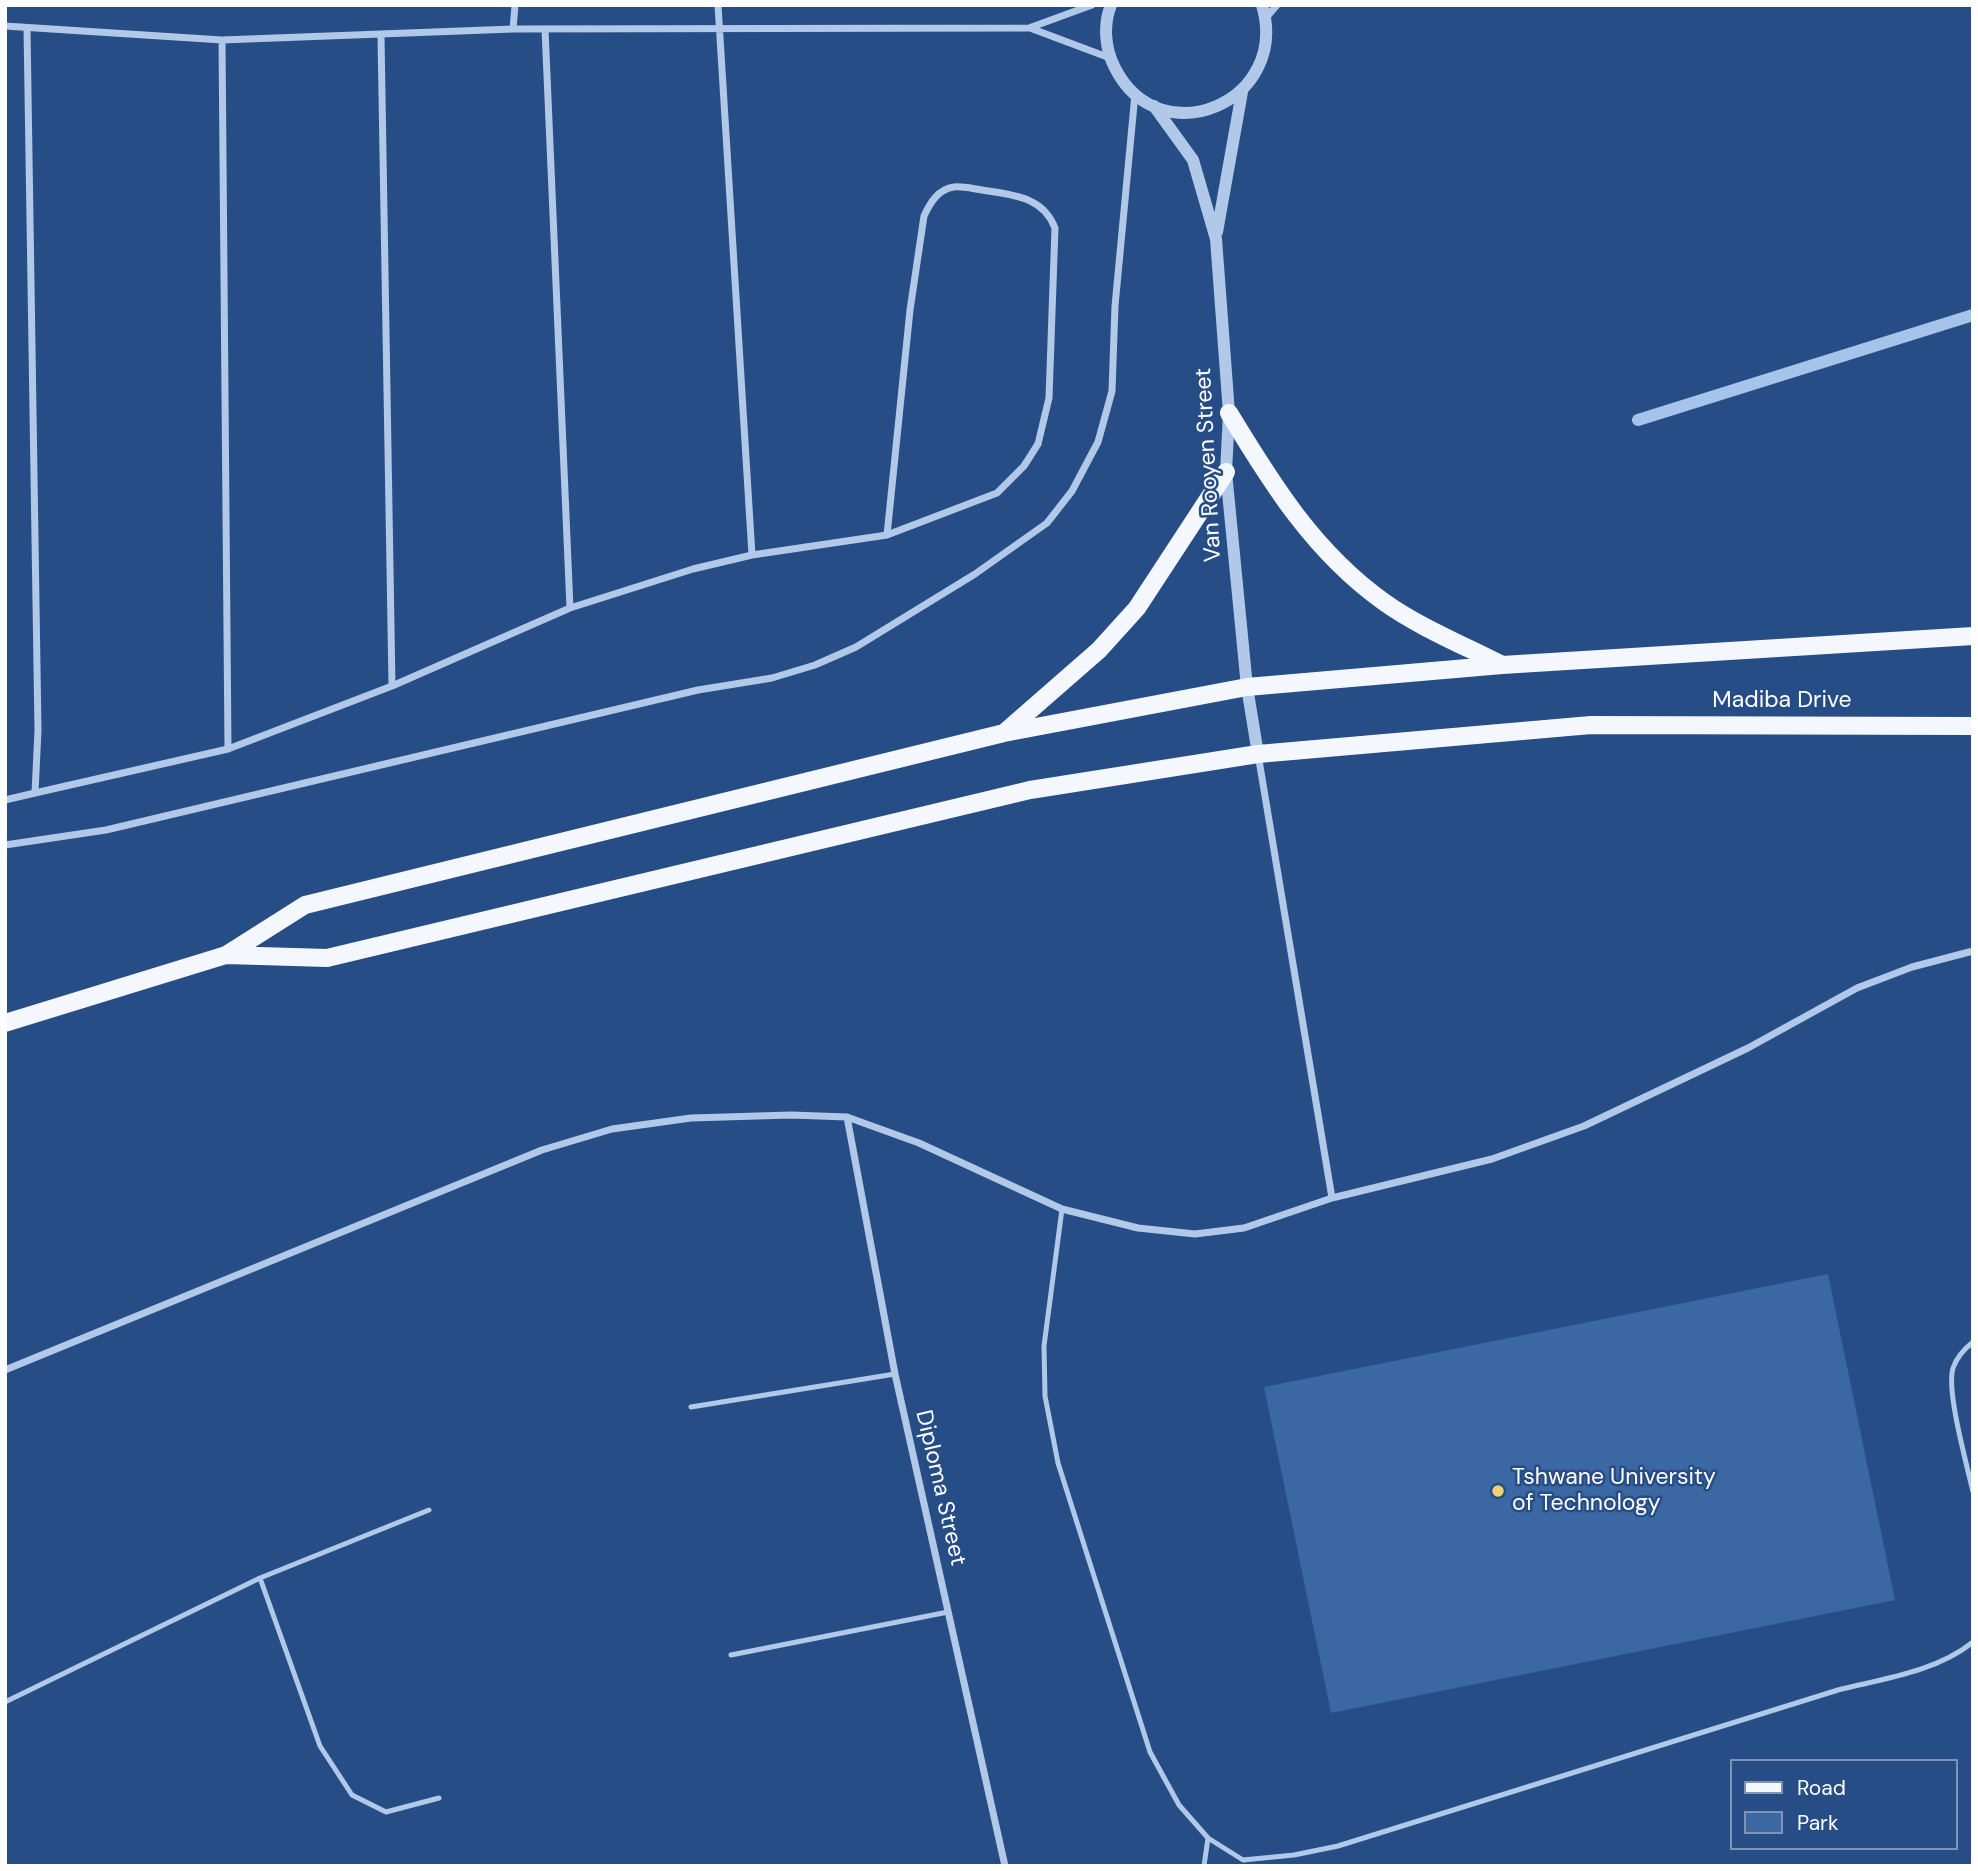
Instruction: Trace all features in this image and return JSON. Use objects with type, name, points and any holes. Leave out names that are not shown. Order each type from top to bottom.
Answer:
[{"type":"main road","points":[[1229,413],[1292,513],[1338,563],[1384,602],[1502,665]]},
{"type":"main road","points":[[1004,733],[1099,650],[1137,608],[1226,471]]},
{"type":"main road","points":[[5,1023],[226,955],[305,905],[1004,733],[1247,687],[1502,665],[1973,636]]},
{"type":"main road","name":"Madiba Drive","points":[[226,955],[327,958],[1030,790],[1258,754],[1591,725],[1973,726]]},
{"type":"street","points":[[513,29],[515,5]]},
{"type":"street","points":[[718,5],[752,555]]},
{"type":"street","points":[[5,26],[222,40],[513,29],[720,26],[786,30],[1029,28],[1092,5]]},
{"type":"street","name":"Van Rooyen Street","points":[[1111,5],[1106,36],[1110,58],[1120,78],[1135,94],[1154,106],[1177,113],[1200,112],[1223,105],[1242,92],[1258,70],[1266,45],[1264,11]]},
{"type":"street","points":[[1264,11],[1277,5]]},
{"type":"street","points":[[1029,28],[1110,58]]},
{"type":"street","points":[[27,29],[38,730],[35,793]]},
{"type":"street","points":[[545,29],[570,608]]},
{"type":"street","points":[[381,36],[392,685]]},
{"type":"street","points":[[222,40],[228,749]]},
{"type":"street","name":"Van Rooyen Street","points":[[1216,239],[1242,92]]},
{"type":"street","points":[[5,845],[106,830],[698,690],[772,678],[815,665],[856,647],[975,575],[1046,523],[1072,491],[1098,442],[1112,391],[1115,306],[1135,94]]},
{"type":"street","name":"Van Rooyen Street","points":[[1154,106],[1193,160],[1216,239],[1229,413],[1226,471],[1247,687],[1258,754]]},
{"type":"street","points":[[5,800],[228,749],[392,685],[570,608],[693,569],[752,555],[887,535],[997,493],[1024,467],[1038,444],[1049,398],[1055,228],[1050,214],[1038,203],[1020,196],[955,186],[942,191],[930,201],[925,216],[910,310],[887,535]]},
{"type":"street","points":[[1258,754],[1332,1198]]},
{"type":"street","points":[[5,1370],[542,1150],[612,1129],[691,1118],[791,1115],[847,1118],[919,1143],[1062,1209],[1138,1228],[1195,1234],[1244,1228],[1332,1198],[1492,1159],[1584,1126],[1748,1048],[1857,988],[1912,967],[1973,951]]},
{"type":"street","name":"Diploma Street","points":[[847,1118],[895,1374],[1003,1865]]},
{"type":"lane","points":[[1062,1209],[1044,1346],[1045,1396],[1058,1463],[1150,1752],[1179,1805],[1208,1838],[1243,1860],[1294,1855],[1338,1846],[1838,1690],[1917,1670],[1958,1654],[1973,1643]]},
{"type":"lane","points":[[1973,1342],[1963,1349],[1952,1369],[1954,1400],[1973,1492]]},
{"type":"lane","points":[[691,1407],[895,1374]]},
{"type":"lane","points":[[5,1702],[260,1578],[429,1510]]},
{"type":"lane","points":[[260,1578],[320,1745],[352,1795],[386,1812],[439,1798]]},
{"type":"lane","points":[[731,1655],[948,1612]]},
{"type":"lane","points":[[1204,1866],[1208,1838]]},
{"type":"green space","points":[[1828,1274],[1895,1600],[1331,1713],[1264,1387]]},
{"type":"waterway","points":[[1638,420],[1973,315]]},
{"type":"place","name":"Tshwane University of Technology","points":[[1498,1491]]}]
